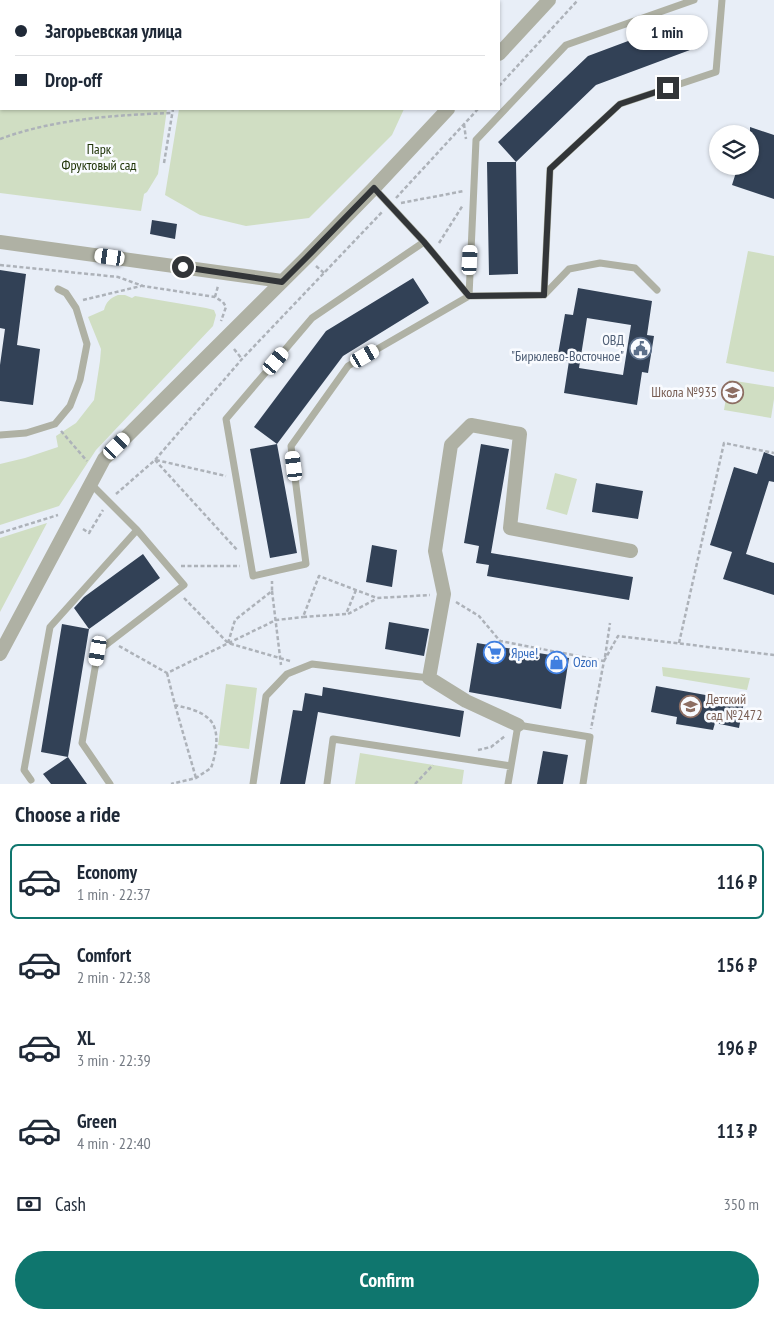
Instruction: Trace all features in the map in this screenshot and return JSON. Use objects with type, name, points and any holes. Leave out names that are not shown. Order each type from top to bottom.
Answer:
[{"type":"street","points":[[500,53],[549,0]]},
{"type":"street","points":[[0,654],[104,459],[307,257],[447,110]]},
{"type":"street","points":[[0,242],[282,282]]},
{"type":"street","points":[[518,726],[466,701],[429,678],[444,594],[435,550],[451,445],[471,426],[520,434],[510,528],[631,551]]},
{"type":"lane","points":[[469,296],[476,140],[566,45],[694,0]]},
{"type":"lane","points":[[544,295],[550,169],[620,104],[716,72],[722,0]]},
{"type":"lane","points":[[374,188],[424,242],[469,296]]},
{"type":"lane","points":[[424,242],[312,318],[226,419],[253,576],[306,564],[292,446],[348,366],[469,296],[544,295],[569,269],[600,263],[635,268],[657,290]]},
{"type":"lane","points":[[0,435],[26,432],[55,424],[70,406],[80,380],[87,344],[76,308],[66,293],[58,289]]},
{"type":"lane","points":[[91,484],[137,530],[184,585],[98,651],[82,743],[110,784]]},
{"type":"lane","points":[[31,780],[24,770],[50,627],[137,530]]},
{"type":"lane","points":[[253,784],[266,696],[287,674],[312,664],[429,678]]},
{"type":"lane","points":[[508,784],[518,726],[590,737],[583,784]]},
{"type":"lane","points":[[327,784],[333,739],[511,766]]},
{"type":"path","points":[[500,85],[578,0]]},
{"type":"path","points":[[0,533],[60,515],[89,533],[108,501],[155,460],[242,359],[477,110]]},
{"type":"path","points":[[0,139],[20,131],[80,120],[173,111],[164,163]]},
{"type":"path","points":[[389,205],[474,189]]},
{"type":"path","points":[[432,252],[474,189]]},
{"type":"path","points":[[0,265],[118,277],[143,286],[215,297],[223,302],[226,307],[220,323]]},
{"type":"path","points":[[73,303],[143,286]]},
{"type":"path","points":[[55,424],[89,463]]},
{"type":"path","points":[[679,643],[724,444],[774,453]]},
{"type":"path","points":[[155,460],[236,478]]},
{"type":"path","points":[[155,460],[251,566]]},
{"type":"path","points":[[168,566],[251,566]]},
{"type":"path","points":[[272,572],[272,591],[282,679]]},
{"type":"path","points":[[303,617],[319,576],[377,598]]},
{"type":"path","points":[[177,590],[228,643],[305,666]]},
{"type":"path","points":[[346,614],[356,590]]},
{"type":"path","points":[[228,643],[235,620],[272,591]]},
{"type":"path","points":[[167,673],[276,620],[346,614],[377,598],[444,594],[479,616],[500,641],[604,661]]},
{"type":"path","points":[[590,737],[610,623]]},
{"type":"path","points":[[604,661],[618,636],[774,655]]},
{"type":"path","points":[[111,642],[167,673],[196,778]]},
{"type":"path","points":[[171,784],[196,778],[211,768],[215,757],[216,730],[209,719],[197,711],[175,704]]},
{"type":"path","points":[[476,751],[491,747],[518,726]]},
{"type":"path","points":[[415,784],[443,755]]},
{"type":"green space","name":"Парк Фруктовый сад","points":[[0,110],[167,110],[158,174],[144,194],[141,211],[0,193]]},
{"type":"green space","points":[[179,110],[404,110],[392,135],[309,218],[246,226],[200,215],[165,195]]},
{"type":"green space","points":[[748,251],[774,256],[774,372],[726,363]]},
{"type":"green space","points":[[118,295],[206,308],[214,310],[216,315],[213,326],[96,450],[59,506],[0,525],[0,464],[58,447],[56,436],[76,423],[94,400],[101,349],[88,317],[104,310],[109,301]]},
{"type":"green space","points":[[729,380],[774,387],[771,418],[724,410]]},
{"type":"green space","points":[[555,473],[577,479],[567,515],[546,509]]},
{"type":"green space","points":[[47,523],[0,612],[0,538]]},
{"type":"green space","points":[[662,667],[750,678],[747,690],[663,676]]},
{"type":"green space","points":[[226,684],[257,688],[249,749],[218,745]]},
{"type":"green space","points":[[360,753],[464,770],[462,784],[355,784]]},
{"type":"building","points":[[687,19],[698,47],[596,85],[516,162],[498,142],[588,56]]},
{"type":"building","points":[[759,130],[774,135],[774,199],[732,185],[735,175],[759,175]]},
{"type":"building","points":[[487,162],[516,162],[518,274],[489,275]]},
{"type":"building","points":[[152,220],[177,224],[175,239],[150,234]]},
{"type":"building","points":[[0,270],[26,274],[17,345],[40,349],[33,405],[0,401],[0,365],[5,329],[0,328]]},
{"type":"building","points":[[413,278],[429,303],[343,356],[277,444],[254,427],[326,331]]},
{"type":"building","name":"ОВД \"Бирюлево-Восточное\"","points":[[578,288],[652,301],[647,335],[654,336],[648,373],[642,372],[637,405],[564,393],[569,361],[557,360],[565,314],[573,315]],"holes":[[[587,318],[631,325],[623,375],[579,368]]]},
{"type":"building","points":[[277,444],[297,553],[270,558],[250,449]]},
{"type":"building","points":[[481,444],[509,449],[491,553],[633,577],[629,600],[487,576],[489,565],[476,563],[479,546],[464,543]]},
{"type":"building","points":[[764,452],[774,456],[774,482],[769,481],[746,554],[774,563],[774,595],[723,579],[732,552],[710,545],[734,467],[757,474]]},
{"type":"building","points":[[596,483],[643,491],[638,519],[592,512]]},
{"type":"building","points":[[372,545],[397,550],[392,587],[366,582]]},
{"type":"building","points":[[143,554],[160,578],[89,629],[74,608],[84,597]]},
{"type":"building","points":[[389,622],[429,629],[424,656],[385,649]]},
{"type":"building","points":[[62,624],[89,629],[68,757],[41,752]]},
{"type":"building","points":[[477,643],[569,658],[561,709],[469,692]]},
{"type":"building","points":[[656,686],[744,702],[739,728],[715,723],[713,730],[676,724],[677,717],[651,712]]},
{"type":"building","points":[[323,687],[464,711],[460,737],[318,712],[305,784],[280,784],[293,710],[302,711],[305,693],[322,696]]},
{"type":"building","points":[[543,751],[568,755],[563,784],[537,784]]},
{"type":"building","points":[[68,757],[87,784],[51,784],[43,774]]},
{"type":"place","name":"ОВД \"Бирюлево-Восточное\"","points":[[640,348]]},
{"type":"place","name":"Школа №935","points":[[733,392]]},
{"type":"place","name":"Ярче!","points":[[495,653]]},
{"type":"place","name":"Ozon","points":[[557,662]]},
{"type":"place","name":"Детский сад №2472","points":[[690,707]]},
{"type":"route","points":[[183,267],[282,282],[374,188],[424,242],[469,296],[544,295],[550,169],[620,104],[668,88]]}]
